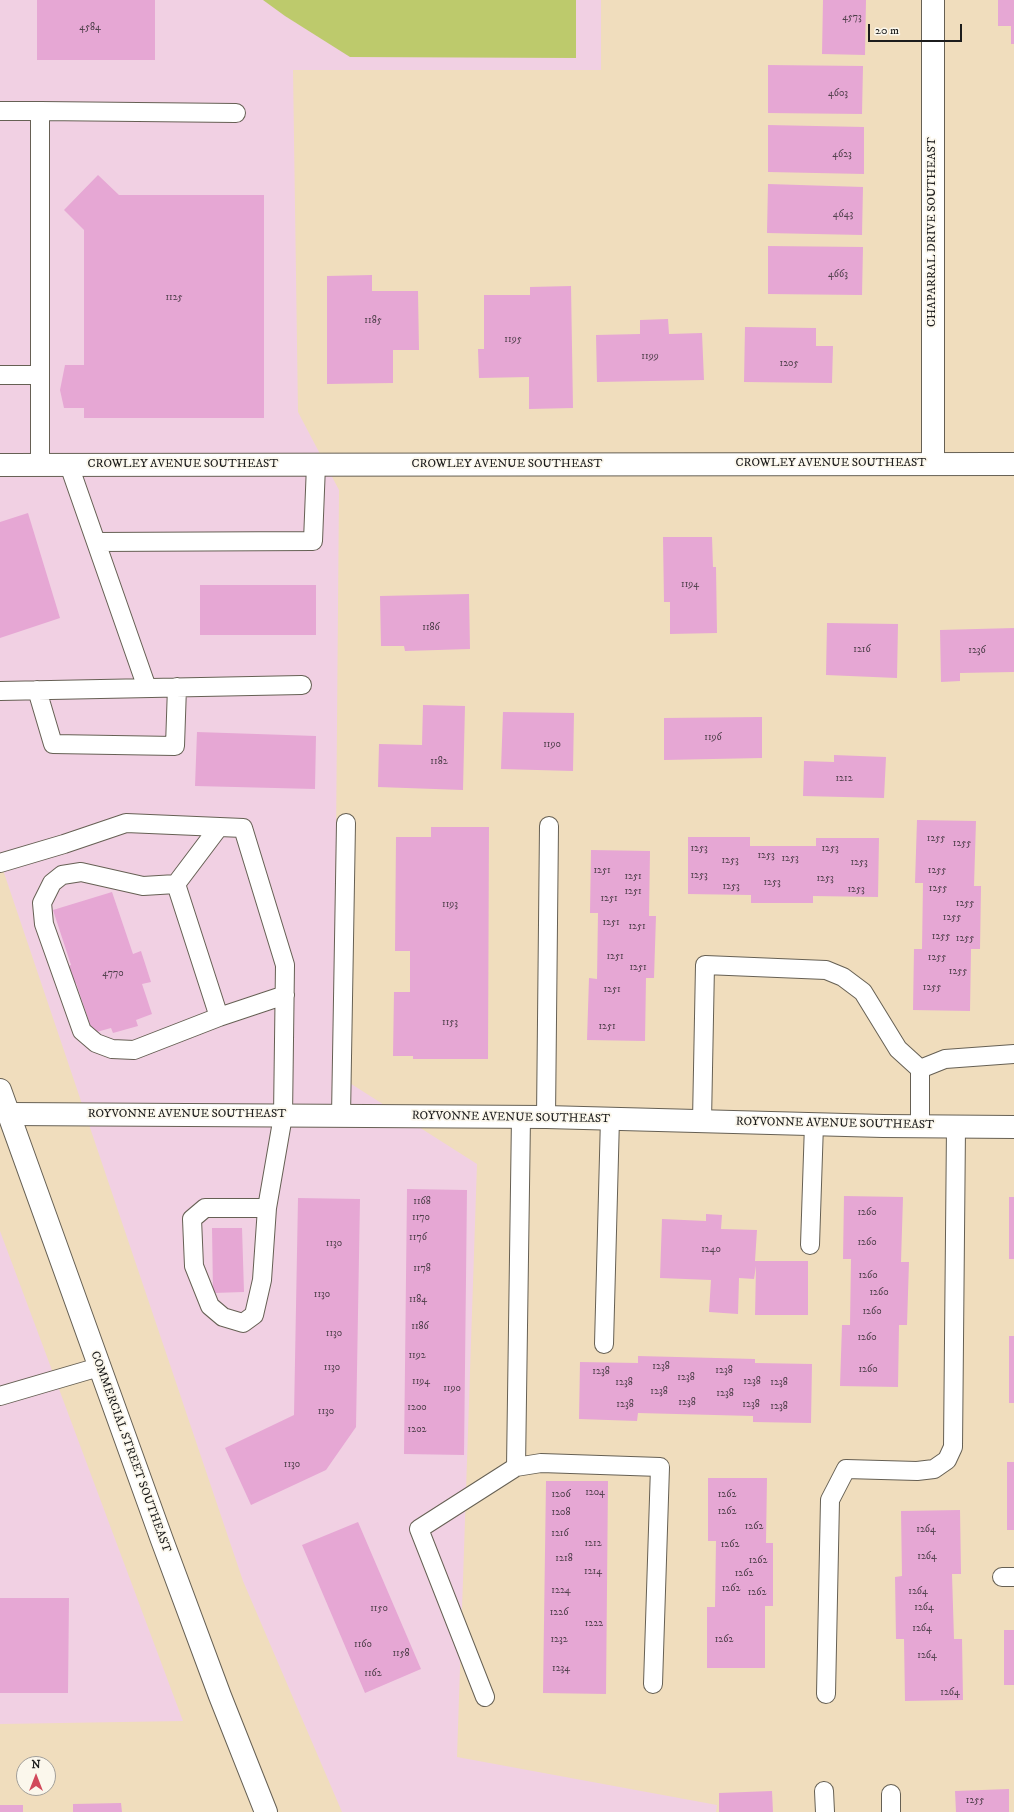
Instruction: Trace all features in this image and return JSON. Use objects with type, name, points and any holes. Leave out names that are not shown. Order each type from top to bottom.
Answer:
[{"type":"street","name":"CHAPARRAL DRIVE SOUTHEAST","points":[[933,0],[933,464]]},
{"type":"street","name":"CROWLEY AVENUE SOUTHEAST","points":[[0,465],[1014,464]]},
{"type":"street","name":"COMMERCIAL STREET SOUTHEAST","points":[[0,1090],[99,1367],[214,1681],[266,1812]]},
{"type":"street","name":"ROYVONNE AVENUE SOUTHEAST","points":[[8,1114],[546,1117],[920,1127],[1014,1127]]},
{"type":"lane","points":[[0,111],[236,113]]},
{"type":"lane","points":[[40,111],[40,465]]},
{"type":"lane","points":[[0,375],[40,376]]},
{"type":"lane","points":[[69,465],[147,688]]},
{"type":"lane","points":[[96,542],[313,541],[316,465]]},
{"type":"lane","points":[[0,691],[302,685]]},
{"type":"lane","points":[[37,690],[53,744],[175,746],[177,688]]},
{"type":"lane","points":[[0,863],[64,844],[126,822],[243,828],[285,965],[283,1116],[267,1208],[262,1280],[254,1315],[243,1323],[223,1317],[210,1306],[194,1266],[192,1219],[205,1208],[267,1208]]},
{"type":"lane","points":[[341,1116],[346,822]]},
{"type":"lane","points":[[546,1117],[549,826]]},
{"type":"lane","points":[[219,827],[176,884],[143,886],[81,872],[62,875],[52,883],[42,903],[44,924],[82,1031],[96,1043],[112,1049],[134,1050],[219,1017],[285,995]]},
{"type":"lane","points":[[176,884],[219,1017]]},
{"type":"lane","points":[[702,1121],[705,965],[826,970],[843,978],[863,992],[898,1049],[920,1069],[920,1127]]},
{"type":"lane","points":[[920,1069],[945,1059],[1014,1054]]},
{"type":"lane","points":[[516,1467],[521,1117]]},
{"type":"lane","points":[[604,1344],[610,1118]]},
{"type":"lane","points":[[810,1246],[814,1124]]},
{"type":"lane","points":[[826,1694],[830,1500],[846,1469],[917,1471],[934,1469],[947,1460],[953,1447],[956,1127]]},
{"type":"lane","points":[[0,1396],[99,1367]]},
{"type":"lane","points":[[485,1697],[419,1529],[516,1467],[541,1463],[660,1467],[653,1684]]},
{"type":"lane","points":[[824,1792],[825,1812]]},
{"type":"lane","points":[[891,1794],[891,1812]]},
{"type":"shaded area","points":[[0,0],[601,0],[601,70],[293,70],[298,412],[339,490],[334,1073],[477,1164],[457,1757],[717,1805],[716,1812],[342,1812],[243,1581],[0,861]]},
{"type":"shaded area","points":[[0,1231],[183,1721],[0,1724]]},
{"type":"green space","points":[[263,0],[576,0],[576,58],[350,57],[285,16]]},
{"type":"building","points":[[37,0],[155,0],[155,60],[37,60]]},
{"type":"building","points":[[823,0],[866,0],[865,55],[822,54]]},
{"type":"building","points":[[998,0],[1014,0],[1014,44],[1011,44],[1011,26],[998,26]]},
{"type":"building","points":[[768,65],[863,66],[862,114],[768,113]]},
{"type":"building","points":[[768,125],[864,127],[864,174],[768,172]]},
{"type":"building","points":[[98,175],[119,195],[264,195],[264,418],[84,418],[84,408],[64,408],[60,390],[65,365],[84,365],[84,230],[64,210]]},
{"type":"building","points":[[768,184],[863,187],[862,235],[767,233]]},
{"type":"building","points":[[768,246],[863,247],[862,295],[768,294]]},
{"type":"building","points":[[372,275],[372,291],[418,291],[419,350],[393,350],[393,383],[327,384],[327,276]]},
{"type":"building","points":[[571,286],[573,408],[529,409],[529,377],[479,378],[478,349],[484,349],[484,295],[530,295],[530,287]]},
{"type":"building","points":[[668,319],[669,334],[702,333],[704,380],[597,382],[596,335],[640,334],[640,320]]},
{"type":"building","points":[[745,327],[816,328],[816,346],[833,346],[832,383],[744,382]]},
{"type":"building","points":[[28,513],[60,618],[0,638],[0,522]]},
{"type":"building","points":[[663,537],[712,537],[713,567],[716,567],[717,633],[670,634],[670,602],[664,602]]},
{"type":"building","points":[[200,585],[316,585],[316,635],[200,635]]},
{"type":"building","points":[[469,594],[470,649],[405,651],[404,646],[381,646],[380,596]]},
{"type":"building","points":[[827,623],[898,624],[897,678],[826,675]]},
{"type":"building","points":[[1014,628],[1014,672],[960,673],[960,681],[941,682],[940,630]]},
{"type":"building","points":[[423,705],[465,706],[463,790],[378,787],[379,744],[422,745]]},
{"type":"building","points":[[503,712],[574,713],[573,771],[501,769]]},
{"type":"building","points":[[762,717],[762,758],[664,760],[664,718]]},
{"type":"building","points":[[197,732],[316,736],[315,789],[195,786]]},
{"type":"building","points":[[834,755],[886,757],[884,798],[803,796],[804,761],[834,762]]},
{"type":"building","points":[[917,820],[976,821],[974,886],[981,886],[980,949],[971,949],[970,1011],[913,1010],[914,949],[922,949],[923,883],[915,883]]},
{"type":"building","points":[[431,827],[489,827],[488,1059],[413,1059],[413,1056],[393,1056],[394,992],[410,992],[410,951],[395,951],[396,837],[431,837]]},
{"type":"building","points":[[688,837],[750,837],[750,846],[816,846],[816,838],[879,838],[878,897],[813,896],[813,903],[751,903],[751,895],[688,894]]},
{"type":"building","points":[[591,850],[650,851],[649,916],[656,916],[654,978],[646,978],[645,1041],[587,1040],[589,978],[597,979],[598,913],[590,913]]},
{"type":"building","points":[[112,892],[133,954],[141,951],[151,982],[142,984],[152,1014],[136,1020],[138,1026],[113,1033],[111,1028],[93,1033],[76,983],[71,985],[66,967],[71,965],[53,910]]},
{"type":"building","points":[[407,1189],[467,1190],[464,1455],[404,1454]]},
{"type":"building","points":[[844,1196],[903,1197],[901,1262],[909,1262],[907,1325],[899,1325],[898,1387],[840,1386],[842,1325],[850,1325],[851,1259],[843,1259]]},
{"type":"building","points":[[1009,1197],[1014,1197],[1014,1259],[1009,1259]]},
{"type":"building","points":[[298,1198],[360,1199],[356,1427],[326,1470],[251,1505],[225,1448],[294,1415]]},
{"type":"building","points":[[706,1214],[722,1215],[721,1229],[757,1230],[755,1261],[808,1261],[808,1315],[755,1315],[756,1266],[754,1279],[739,1278],[738,1314],[709,1312],[711,1280],[660,1278],[662,1219],[706,1221]]},
{"type":"building","points":[[212,1228],[242,1228],[244,1292],[213,1293]]},
{"type":"building","points":[[1009,1336],[1014,1336],[1014,1403],[1009,1403]]},
{"type":"building","points":[[638,1356],[755,1359],[755,1363],[812,1364],[811,1423],[753,1422],[753,1416],[638,1413],[637,1421],[579,1419],[580,1362],[638,1363]]},
{"type":"building","points":[[1007,1462],[1014,1462],[1014,1530],[1007,1530]]},
{"type":"building","points":[[708,1478],[767,1478],[766,1543],[773,1543],[773,1606],[765,1606],[765,1668],[707,1668],[707,1607],[715,1607],[716,1541],[708,1541]]},
{"type":"building","points":[[546,1481],[608,1481],[606,1694],[543,1693]]},
{"type":"building","points":[[960,1510],[961,1574],[952,1574],[954,1639],[962,1639],[963,1700],[905,1701],[904,1639],[896,1639],[895,1577],[902,1576],[901,1511]]},
{"type":"building","points":[[358,1522],[421,1669],[365,1693],[302,1545]]},
{"type":"building","points":[[0,1598],[69,1598],[68,1693],[0,1693]]},
{"type":"building","points":[[1004,1630],[1014,1630],[1014,1685],[1004,1685]]},
{"type":"building","points":[[1009,1789],[1009,1812],[956,1812],[955,1791]]},
{"type":"building","points":[[772,1791],[773,1812],[719,1812],[719,1793]]},
{"type":"building","points":[[121,1803],[122,1812],[73,1812],[73,1804]]},
{"type":"building","points":[[0,1805],[23,1805],[23,1812],[0,1812]]}]
